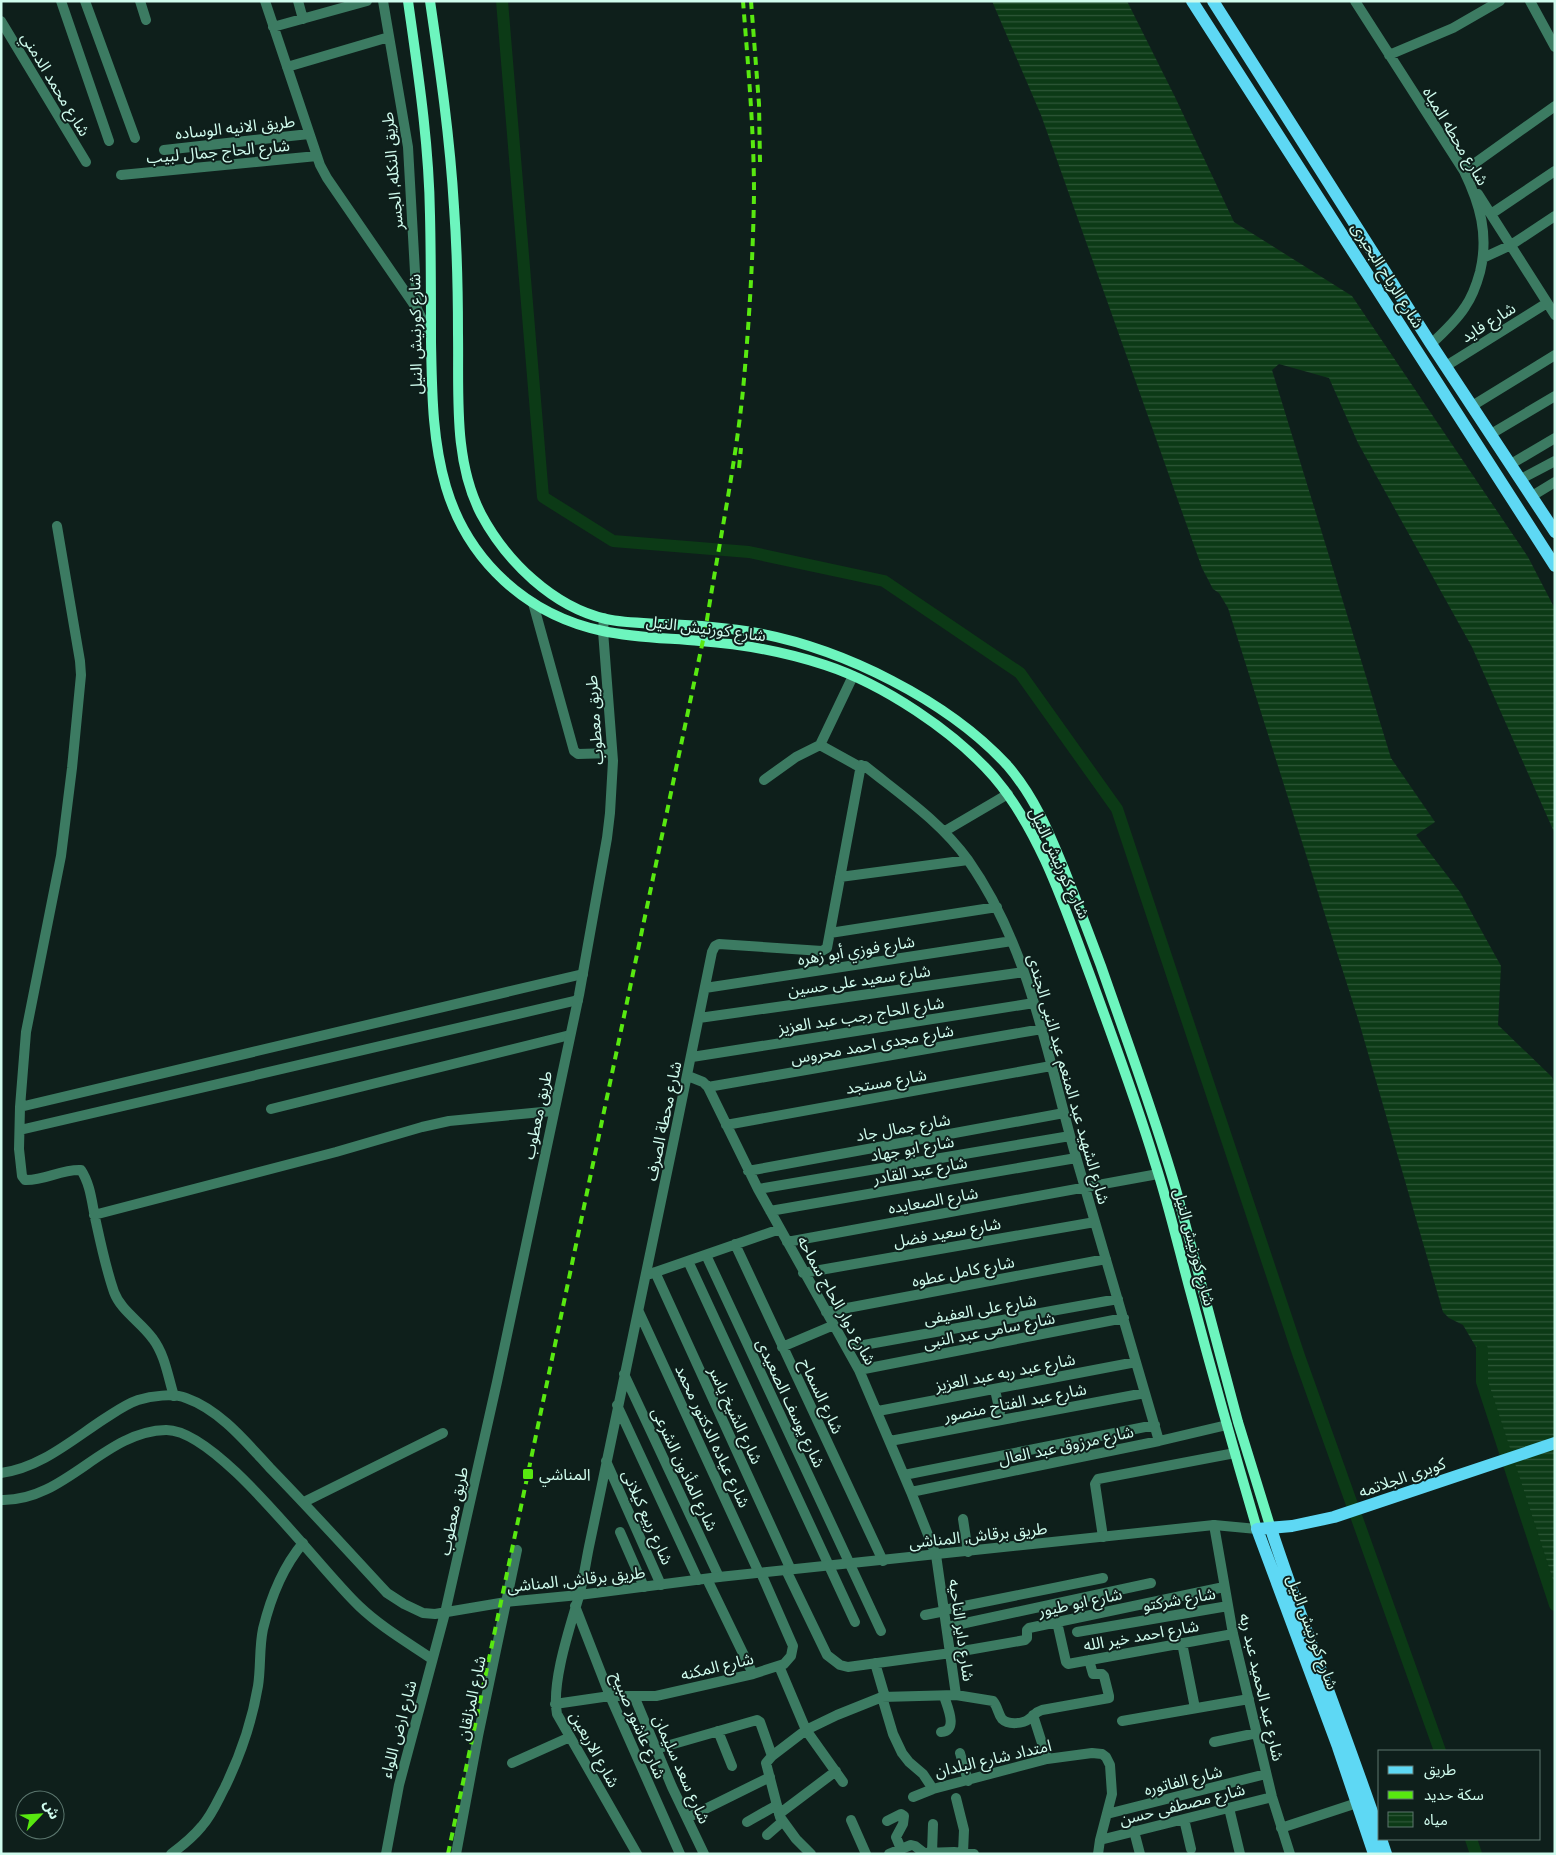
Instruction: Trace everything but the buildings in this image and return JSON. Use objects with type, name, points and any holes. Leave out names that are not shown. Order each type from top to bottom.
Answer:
[{"type":"main road","name":"شارع كورنيش النيل","points":[[408,1],[424,129],[429,190],[432,393],[435,432],[440,463],[448,493],[460,521],[475,548],[489,566],[513,589],[533,603],[579,625],[603,631],[755,648],[823,664],[853,676],[901,701],[936,725],[982,763],[1008,794],[1030,828],[1071,924],[1120,1059],[1158,1174],[1234,1453],[1258,1529],[1338,1747],[1374,1854]]},
{"type":"main road","name":"شارع كورنيش النيل","points":[[430,1],[440,64],[452,182],[458,315],[460,429],[469,484],[479,510],[493,535],[510,557],[530,577],[553,595],[578,608],[604,618],[633,622],[706,626],[757,633],[792,641],[853,663],[908,689],[981,740],[996,754],[1023,786],[1044,821],[1084,920],[1132,1055],[1178,1193],[1238,1422],[1271,1529],[1295,1603],[1334,1702],[1378,1829]]},
{"type":"main road","name":"شارع الرياح البحيرى","points":[[1192,1],[1555,566]]},
{"type":"main road","name":"شارع الرياح البحيرى","points":[[1213,1],[1431,344],[1554,530]]},
{"type":"main road","points":[[755,648],[757,633]]},
{"type":"main road","points":[[1030,828],[1044,821]]},
{"type":"main road","points":[[1164,1196],[1178,1193]]},
{"type":"main road","points":[[1210,1364],[1222,1361]]},
{"type":"main road","name":"كوبرى الجلاتمه","points":[[1258,1529],[1271,1529],[1334,1517],[1555,1443]]},
{"type":"main road","points":[[1381,1840],[1386,1854]]},
{"type":"street","points":[[61,1],[109,141]]},
{"type":"street","points":[[85,1],[135,138]]},
{"type":"street","points":[[140,1],[146,20]]},
{"type":"street","points":[[265,1],[317,156],[327,178],[417,309],[432,337]]},
{"type":"street","points":[[298,1],[303,18]]},
{"type":"street","points":[[273,26],[303,18],[334,6],[367,1]]},
{"type":"street","name":"طريق النكله, الجسر","points":[[383,1],[408,147],[417,309]]},
{"type":"street","name":"شارع محطه المياه","points":[[1355,1],[1464,171],[1474,192],[1480,214],[1484,235],[1483,258],[1477,283],[1466,306],[1431,344]]},
{"type":"street","points":[[1389,56],[1453,28],[1488,4],[1500,1]]},
{"type":"street","points":[[1530,1],[1555,47]]},
{"type":"street","name":"شارع محمد الدمني","points":[[1,21],[86,162]]},
{"type":"street","points":[[286,67],[389,37]]},
{"type":"street","points":[[1555,106],[1464,171],[1555,315]]},
{"type":"street","name":"طريق الانيه الوساده","points":[[164,150],[310,134]]},
{"type":"street","name":"شارع الحاج جمال لبيب","points":[[121,175],[317,156]]},
{"type":"street","points":[[1491,214],[1555,171]]},
{"type":"street","points":[[1483,258],[1510,245],[1555,216]]},
{"type":"street","name":"شارع فايد","points":[[1446,366],[1547,303]]},
{"type":"street","points":[[1472,406],[1555,355]]},
{"type":"street","points":[[1491,434],[1555,396]]},
{"type":"street","points":[[1511,464],[1555,438]]},
{"type":"street","points":[[1521,480],[1555,461]]},
{"type":"street","points":[[1532,496],[1555,482]]},
{"type":"street","points":[[57,526],[81,675],[61,856],[26,1032],[20,1107],[22,1176],[25,1180],[31,1181],[64,1172],[81,1170],[91,1196],[108,1274],[115,1294],[119,1303],[153,1338],[163,1357],[174,1396]]},
{"type":"street","points":[[533,603],[574,751],[578,754],[612,753]]},
{"type":"street","name":"طريق معطوب","points":[[445,1613],[499,1372],[578,1000],[610,813],[612,753],[603,631],[604,618]]},
{"type":"street","points":[[764,780],[796,757],[820,745],[853,676]]},
{"type":"street","name":"شارع الشهيد عبد المنعم عبد النبى الجندى","points":[[820,745],[858,766],[865,766],[945,832],[968,860],[996,907],[1024,972],[1042,1029],[1076,1158],[1159,1441]]},
{"type":"street","name":"شارع محطة الصرف","points":[[579,1595],[617,1405],[639,1312],[651,1273],[712,952],[715,946],[719,944],[822,951],[828,946],[861,765]]},
{"type":"street","points":[[945,832],[1008,794]]},
{"type":"street","points":[[840,877],[968,860]]},
{"type":"street","points":[[830,933],[996,907]]},
{"type":"street","name":"شارع فوزي أبو زهره","points":[[705,988],[1012,941]]},
{"type":"street","name":"شارع سعيد على حسين","points":[[699,1018],[1024,972]]},
{"type":"street","points":[[20,1107],[582,974]]},
{"type":"street","points":[[20,1130],[578,1000]]},
{"type":"street","name":"شارع الحاج رجب عبد العزيز","points":[[692,1057],[1034,1003]]},
{"type":"street","name":"شارع مجدى احمد محروس","points":[[708,1088],[1042,1029]]},
{"type":"street","points":[[271,1109],[570,1035]]},
{"type":"street","name":"شارع مستجد","points":[[726,1126],[1051,1066]]},
{"type":"street","points":[[688,1076],[703,1082],[708,1088]]},
{"type":"street","name":"شارع دوار الحاج سماحه","points":[[708,1088],[748,1171],[803,1273],[859,1370],[878,1411],[936,1555]]},
{"type":"street","points":[[94,1215],[336,1152],[422,1127],[449,1121],[553,1111]]},
{"type":"street","name":"شارع جمال جاد","points":[[748,1171],[1064,1113]]},
{"type":"street","name":"شارع ابو جهاد","points":[[758,1189],[1070,1136]]},
{"type":"street","name":"شارع عبد القادر","points":[[770,1211],[1076,1158]]},
{"type":"street","name":"شارع الصعايده","points":[[787,1242],[1158,1174]]},
{"type":"street","name":"شارع سعيد فضل","points":[[803,1273],[1095,1222]]},
{"type":"street","points":[[651,1273],[780,1229]]},
{"type":"street","name":"شارع السماح","points":[[735,1244],[883,1561]]},
{"type":"street","name":"شارع يوسف الصعيدى","points":[[706,1255],[881,1630]]},
{"type":"street","name":"شارع كامل عطوه","points":[[826,1312],[1106,1259]]},
{"type":"street","points":[[688,1261],[855,1622]]},
{"type":"street","name":"شارع الشيخ ياسر","points":[[651,1273],[828,1655],[840,1665],[848,1667],[951,1653]]},
{"type":"street","name":"شارع على العفيفى","points":[[847,1348],[1118,1299]]},
{"type":"street","name":"شارع عياده الدكتور محمد","points":[[639,1312],[760,1573]]},
{"type":"street","name":"شارع سامى عبد النبى","points":[[859,1370],[1124,1318]]},
{"type":"street","points":[[782,1347],[834,1325]]},
{"type":"street","name":"شارع عبد ربه عبد العزيز","points":[[878,1411],[1136,1362]]},
{"type":"street","name":"شارع المأذون الشرعى","points":[[624,1374],[719,1577]]},
{"type":"street","points":[[995,1390],[1000,1412]]},
{"type":"street","name":"شارع عبد الفتاح منصور","points":[[890,1441],[1145,1392]]},
{"type":"street","name":"طريق برقاش, المناشى","points":[[1,1473],[18,1471],[36,1463],[119,1409],[137,1400],[157,1396],[184,1397],[203,1405],[224,1422],[304,1502],[387,1593],[423,1613],[445,1613],[506,1602],[579,1595],[719,1577],[1214,1525],[1258,1529]]},
{"type":"street","points":[[617,1405],[703,1579],[753,1674]]},
{"type":"street","name":"شارع مرزوق عبد العال","points":[[911,1492],[1159,1441],[1226,1424]]},
{"type":"street","points":[[904,1475],[1155,1426]]},
{"type":"street","points":[[1,1500],[34,1494],[59,1482],[127,1439],[147,1431],[168,1429],[189,1435],[207,1447],[256,1491],[357,1604],[378,1623],[434,1654]]},
{"type":"street","points":[[304,1502],[443,1433]]},
{"type":"street","points":[[1103,1537],[1095,1484],[1098,1479],[1234,1453]]},
{"type":"street","name":"شارع ربيع كيلانى","points":[[606,1461],[661,1585]]},
{"type":"street","points":[[963,1519],[968,1552]]},
{"type":"street","name":"شارع عبد الحميد عبد ربه","points":[[1214,1525],[1233,1634],[1266,1774],[1290,1854]]},
{"type":"street","points":[[620,1532],[644,1587]]},
{"type":"street","points":[[171,1854],[187,1842],[215,1808],[242,1749],[252,1716],[258,1683],[263,1630],[280,1581],[291,1558],[302,1544]]},
{"type":"street","name":"شارع المزلقان","points":[[456,1854],[478,1736],[517,1550]]},
{"type":"street","name":"شارع داير الناحيه","points":[[772,1756],[806,1730],[884,1697],[956,1695],[936,1555]]},
{"type":"street","name":"شارع المكنه","points":[[555,1704],[610,1696],[656,1696],[753,1674],[779,1666],[788,1661],[793,1646],[760,1573]]},
{"type":"street","points":[[925,1615],[1103,1578]]},
{"type":"street","points":[[947,1627],[1151,1583]]},
{"type":"street","name":"شارع ابو طيور","points":[[951,1653],[1025,1640],[1028,1637],[1027,1630],[1029,1628],[1224,1587]]},
{"type":"street","name":"شارع الاربعين","points":[[579,1595],[564,1651],[555,1704],[557,1714],[637,1854]]},
{"type":"street","name":"شارع عاشور صبيح","points":[[575,1606],[610,1696],[680,1854]]},
{"type":"street","name":"شارع شركتو","points":[[1077,1632],[1228,1606]]},
{"type":"street","name":"شارع ارض اللواء","points":[[386,1854],[399,1785],[445,1613]]},
{"type":"street","name":"شارع احمد خير الله","points":[[1056,1622],[1066,1663],[1233,1634]]},
{"type":"street","points":[[1182,1643],[1195,1708]]},
{"type":"street","points":[[956,1695],[993,1701],[1003,1720],[1011,1723],[1027,1721],[1042,1710],[1108,1698],[1110,1696],[1104,1676],[1102,1674],[1093,1674],[1089,1660]]},
{"type":"street","name":"امتداد شارع البلدان","points":[[875,1664],[893,1734],[902,1754],[923,1774],[933,1789],[1047,1759],[1098,1753],[1106,1757],[1110,1765],[1112,1794],[1107,1814]]},
{"type":"street","points":[[779,1666],[806,1730],[843,1782]]},
{"type":"street","name":"شارع سعد سليمان","points":[[634,1696],[704,1854]]},
{"type":"street","points":[[941,1732],[950,1729],[951,1724],[944,1696]]},
{"type":"street","points":[[1122,1720],[1249,1699]]},
{"type":"street","points":[[1033,1715],[1047,1759]]},
{"type":"street","points":[[656,1749],[758,1720],[772,1756],[766,1763],[780,1813],[802,1847],[811,1854]]},
{"type":"street","points":[[718,1731],[732,1766]]},
{"type":"street","points":[[1214,1742],[1257,1732]]},
{"type":"street","points":[[512,1764],[570,1737]]},
{"type":"street","points":[[960,1753],[968,1781]]},
{"type":"street","points":[[747,1822],[780,1813],[836,1771]]},
{"type":"street","name":"شارع الفاتوره","points":[[1107,1814],[1266,1774]]},
{"type":"street","points":[[687,1818],[770,1777]]},
{"type":"street","points":[[913,1797],[933,1789]]},
{"type":"street","name":"شارع مصطفى حسن","points":[[1100,1840],[1272,1797]]},
{"type":"street","points":[[889,1854],[911,1845],[924,1853],[968,1853],[956,1798]]},
{"type":"street","points":[[1281,1828],[1357,1803]]},
{"type":"street","points":[[1229,1808],[1240,1854]]},
{"type":"street","points":[[767,1835],[780,1813]]},
{"type":"street","points":[[887,1821],[901,1814],[904,1816],[903,1824],[896,1837],[901,1849]]},
{"type":"street","points":[[1098,1854],[1107,1814]]},
{"type":"street","points":[[1184,1819],[1191,1849]]},
{"type":"street","points":[[851,1820],[866,1854]]},
{"type":"street","points":[[932,1853],[933,1824]]},
{"type":"street","points":[[1134,1831],[1140,1854]]},
{"type":"water","points":[[992,1],[1127,1],[1234,222],[1352,296],[1528,557],[1555,609],[1555,834],[1472,647],[1358,443],[1329,378],[1279,364],[1272,370],[1391,758],[1435,822],[1416,835],[1460,892],[1501,966],[1498,1025],[1552,1077],[1555,1086],[1555,1587],[1476,1347],[1463,1325],[1449,1318],[1443,1312],[1359,1022],[1228,608],[1219,593],[1213,589],[1202,568],[1041,115]]},
{"type":"waterway","points":[[502,1],[543,497],[613,541],[749,552],[884,581],[1020,673],[1117,809],[1299,1356],[1440,1750]]},
{"type":"waterway","points":[[1482,1349],[1482,1382],[1555,1605]]},
{"type":"waterway","points":[[1471,1840],[1476,1854]]},
{"type":"railway","points":[[448,1854],[706,626],[731,479],[740,420],[745,366],[754,194],[752,122],[743,1]]},
{"type":"railway","points":[[751,1],[759,104],[760,162]]},
{"type":"railway","points":[[739,468],[741,448]]},
{"type":"place","name":"المناشي","points":[[528,1474]]}]
